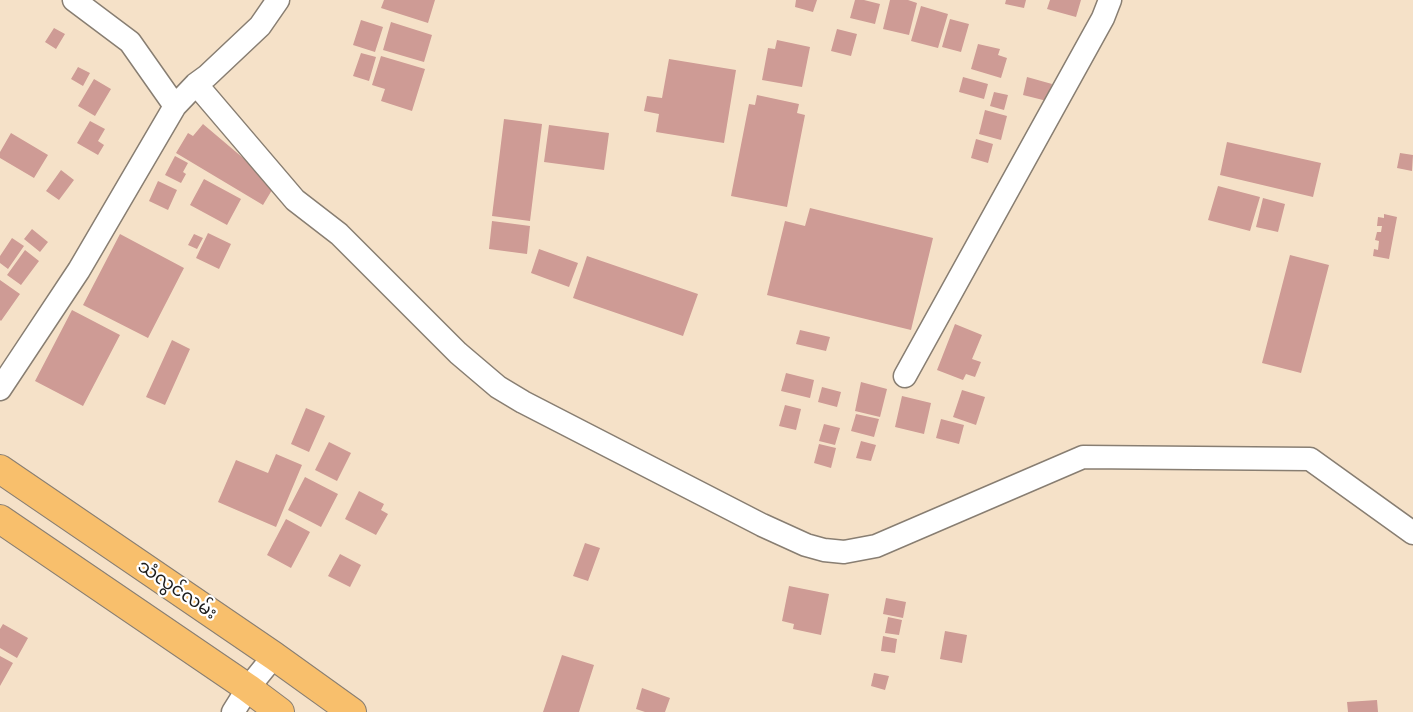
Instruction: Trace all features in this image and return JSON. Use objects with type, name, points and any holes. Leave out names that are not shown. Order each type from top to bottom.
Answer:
[{"type":"main road","name":"သံလွင်လမ်း","points":[[0,469],[274,656],[352,712]]},
{"type":"main road","points":[[0,519],[248,688],[280,712]]},
{"type":"street","points":[[74,0],[130,42],[175,106]]},
{"type":"street","points":[[0,388],[79,270],[175,106],[196,84],[260,26],[278,0]]},
{"type":"street","points":[[905,376],[1103,18],[1110,0]]},
{"type":"street","points":[[196,84],[295,200],[339,234],[458,353],[498,387],[753,521],[806,545],[824,550],[844,552],[876,546],[1083,457],[1310,459],[1413,533]]},
{"type":"street","points":[[233,712],[248,688],[274,656]]},
{"type":"building","points":[[384,0],[435,0],[428,23],[381,8]]},
{"type":"building","points":[[796,0],[817,0],[813,12],[795,7]]},
{"type":"building","points":[[855,0],[880,4],[875,24],[850,18]]},
{"type":"building","points":[[890,0],[908,0],[917,3],[909,35],[883,29]]},
{"type":"building","points":[[1006,0],[1026,0],[1024,8],[1005,4]]},
{"type":"building","points":[[1050,0],[1081,0],[1076,17],[1047,9]]},
{"type":"building","points":[[921,6],[948,14],[938,48],[911,41]]},
{"type":"building","points":[[950,19],[969,24],[961,52],[942,47]]},
{"type":"building","points":[[361,20],[383,27],[375,52],[353,45]]},
{"type":"building","points":[[391,22],[432,35],[424,62],[383,50]]},
{"type":"building","points":[[54,28],[65,34],[56,49],[45,42]]},
{"type":"building","points":[[837,29],[857,34],[851,56],[831,51]]},
{"type":"building","points":[[777,40],[810,47],[802,87],[762,80],[768,48],[775,49]]},
{"type":"building","points":[[978,44],[1000,49],[998,55],[1007,58],[1001,78],[971,69]]},
{"type":"building","points":[[361,53],[376,57],[369,81],[353,76]]},
{"type":"building","points":[[381,56],[425,69],[412,111],[381,101],[385,89],[372,85]]},
{"type":"building","points":[[669,59],[736,70],[724,143],[656,132],[659,114],[644,111],[647,96],[662,98]]},
{"type":"building","points":[[78,67],[90,73],[83,86],[71,79]]},
{"type":"building","points":[[963,77],[988,84],[984,99],[959,92]]},
{"type":"building","points":[[1027,77],[1052,84],[1047,101],[1023,95]]},
{"type":"building","points":[[94,79],[111,89],[95,116],[78,106]]},
{"type":"building","points":[[994,92],[1008,95],[1004,110],[990,106]]},
{"type":"building","points":[[757,95],[799,104],[797,113],[805,115],[787,207],[731,196],[749,104],[755,105]]},
{"type":"building","points":[[985,110],[1007,116],[1001,140],[979,134]]},
{"type":"building","points":[[504,119],[542,124],[530,221],[492,216]]},
{"type":"building","points":[[90,121],[105,129],[98,141],[104,145],[98,155],[77,143]]},
{"type":"building","points":[[203,124],[275,185],[263,205],[176,153],[188,133],[193,136]]},
{"type":"building","points":[[549,125],[609,133],[604,170],[544,162]]},
{"type":"building","points":[[11,133],[48,155],[34,178],[0,158],[0,152]]},
{"type":"building","points":[[976,139],[993,144],[988,163],[971,158]]},
{"type":"building","points":[[1227,142],[1321,163],[1313,197],[1220,175]]},
{"type":"building","points":[[1400,153],[1413,155],[1412,171],[1397,168]]},
{"type":"building","points":[[175,156],[188,163],[183,172],[186,174],[181,183],[165,175]]},
{"type":"building","points":[[61,170],[74,180],[59,200],[46,191]]},
{"type":"building","points":[[204,179],[241,199],[227,225],[190,205]]},
{"type":"building","points":[[158,181],[177,190],[168,210],[149,201]]},
{"type":"building","points":[[1218,186],[1260,197],[1250,231],[1208,220]]},
{"type":"building","points":[[1263,198],[1285,204],[1278,232],[1256,227]]},
{"type":"building","points":[[810,208],[933,238],[911,330],[767,295],[785,221],[805,226]]},
{"type":"building","points":[[1384,214],[1397,217],[1389,259],[1373,256],[1374,249],[1378,250],[1379,241],[1375,240],[1377,232],[1381,232],[1382,226],[1377,226],[1378,217],[1384,218]]},
{"type":"building","points":[[492,221],[530,226],[527,254],[489,249]]},
{"type":"building","points":[[32,229],[48,242],[40,252],[24,239]]},
{"type":"building","points":[[208,233],[231,244],[219,269],[196,258]]},
{"type":"building","points":[[120,234],[184,268],[148,338],[83,305]]},
{"type":"building","points":[[194,234],[203,238],[197,249],[188,245]]},
{"type":"building","points":[[12,238],[24,246],[8,269],[0,263],[0,256]]},
{"type":"building","points":[[539,249],[578,263],[569,287],[531,273]]},
{"type":"building","points":[[25,250],[39,261],[21,285],[7,275]]},
{"type":"building","points":[[1290,255],[1329,265],[1301,373],[1262,363]]},
{"type":"building","points":[[587,256],[698,294],[683,336],[573,298]]},
{"type":"building","points":[[0,280],[20,294],[1,321],[0,320]]},
{"type":"building","points":[[72,310],[120,335],[83,406],[35,381]]},
{"type":"building","points":[[955,324],[982,335],[972,359],[981,362],[975,377],[966,374],[963,380],[937,370]]},
{"type":"building","points":[[800,330],[830,337],[826,351],[796,344]]},
{"type":"building","points":[[172,340],[190,349],[165,405],[146,397]]},
{"type":"building","points":[[786,373],[814,380],[810,398],[781,391]]},
{"type":"building","points":[[861,382],[887,389],[880,417],[855,411]]},
{"type":"building","points":[[822,387],[841,392],[837,407],[818,402]]},
{"type":"building","points":[[962,390],[985,397],[976,425],[953,417]]},
{"type":"building","points":[[902,396],[931,403],[924,434],[895,427]]},
{"type":"building","points":[[785,405],[801,409],[796,430],[779,426]]},
{"type":"building","points":[[306,408],[325,416],[309,452],[291,444]]},
{"type":"building","points":[[856,414],[879,419],[874,437],[851,431]]},
{"type":"building","points":[[941,419],[964,425],[959,444],[936,438]]},
{"type":"building","points":[[824,424],[840,428],[835,445],[819,441]]},
{"type":"building","points":[[861,441],[876,445],[871,461],[856,458]]},
{"type":"building","points":[[329,442],[351,453],[337,481],[315,470]]},
{"type":"building","points":[[819,444],[836,448],[831,468],[814,463]]},
{"type":"building","points":[[276,454],[302,465],[276,527],[218,502],[236,460],[268,473]]},
{"type":"building","points":[[305,477],[338,494],[321,527],[288,510]]},
{"type":"building","points":[[359,491],[384,504],[381,510],[388,514],[376,535],[345,519]]},
{"type":"building","points":[[286,519],[310,532],[291,568],[267,555]]},
{"type":"building","points":[[585,543],[600,548],[588,581],[573,576]]},
{"type":"building","points":[[340,554],[361,565],[350,587],[328,576]]},
{"type":"building","points":[[789,586],[829,594],[821,635],[793,629],[794,624],[782,621]]},
{"type":"building","points":[[886,598],[906,602],[903,618],[883,614]]},
{"type":"building","points":[[888,617],[902,620],[899,635],[885,633]]},
{"type":"building","points":[[3,624],[28,638],[17,658],[0,648],[0,629]]},
{"type":"building","points":[[945,631],[967,635],[962,663],[940,659]]},
{"type":"building","points":[[883,636],[897,639],[895,653],[881,651]]},
{"type":"building","points":[[562,655],[594,665],[579,712],[543,712]]},
{"type":"building","points":[[0,656],[13,663],[0,686]]},
{"type":"building","points":[[874,673],[889,676],[885,690],[871,686]]},
{"type":"building","points":[[642,688],[670,698],[665,712],[645,712],[636,709]]},
{"type":"building","points":[[1377,700],[1378,712],[1348,712],[1347,702]]}]
